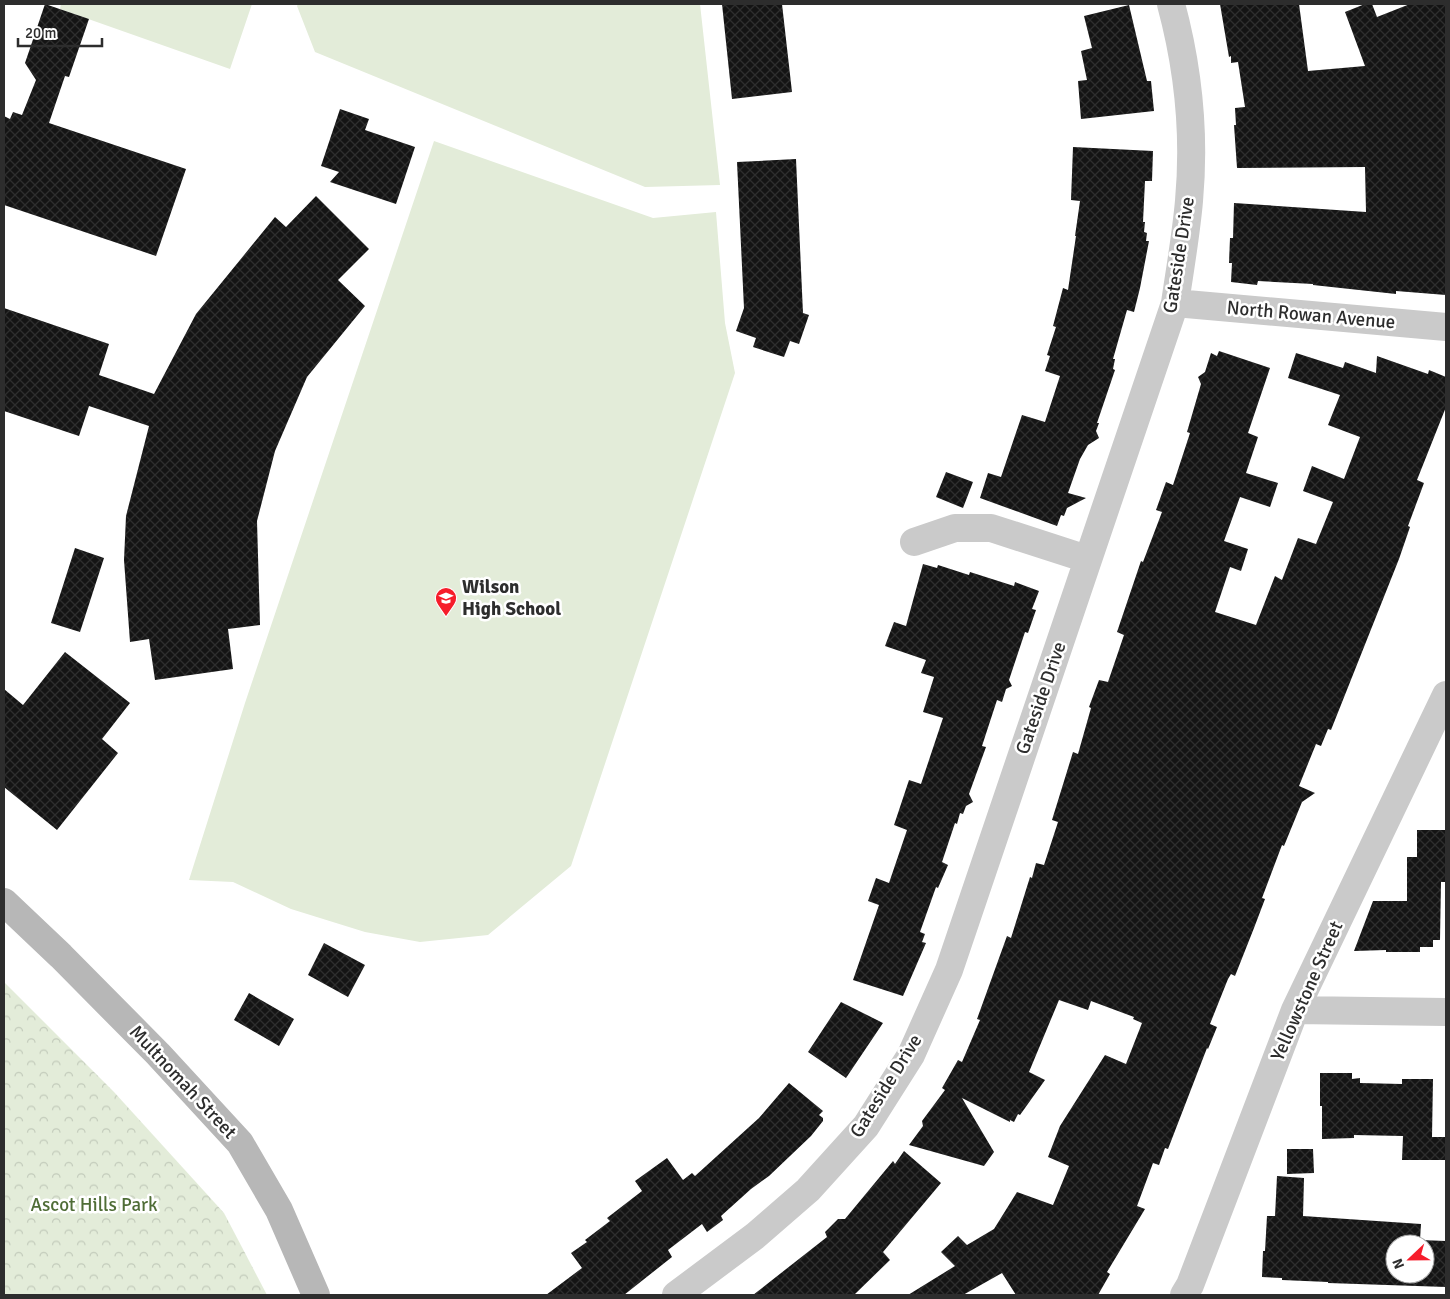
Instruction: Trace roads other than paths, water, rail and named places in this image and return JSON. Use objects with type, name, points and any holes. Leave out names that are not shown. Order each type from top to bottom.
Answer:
[{"type":"street","name":"Gateside Drive","points":[[676,1295],[756,1236],[808,1190],[866,1126],[911,1055],[949,970],[1175,303],[1189,200],[1191,123],[1180,37],[1170,4]]},
{"type":"street","name":"North Rowan Avenue","points":[[1175,303],[1446,327]]},
{"type":"street","points":[[914,542],[955,528],[991,528],[1087,559]]},
{"type":"street","name":"Yellowstone Street","points":[[1184,1295],[1190,1285],[1295,1010],[1446,695]]},
{"type":"street","name":"Multnomah Street","points":[[4,902],[61,956],[158,1054],[240,1143],[279,1210],[316,1295]]},
{"type":"street","points":[[1295,1010],[1446,1012]]},
{"type":"place","name":"Wilson High School","points":[[446,617]]},
{"type":"park label","name":"Ascot Hills Park","points":[[94,1205]]}]
